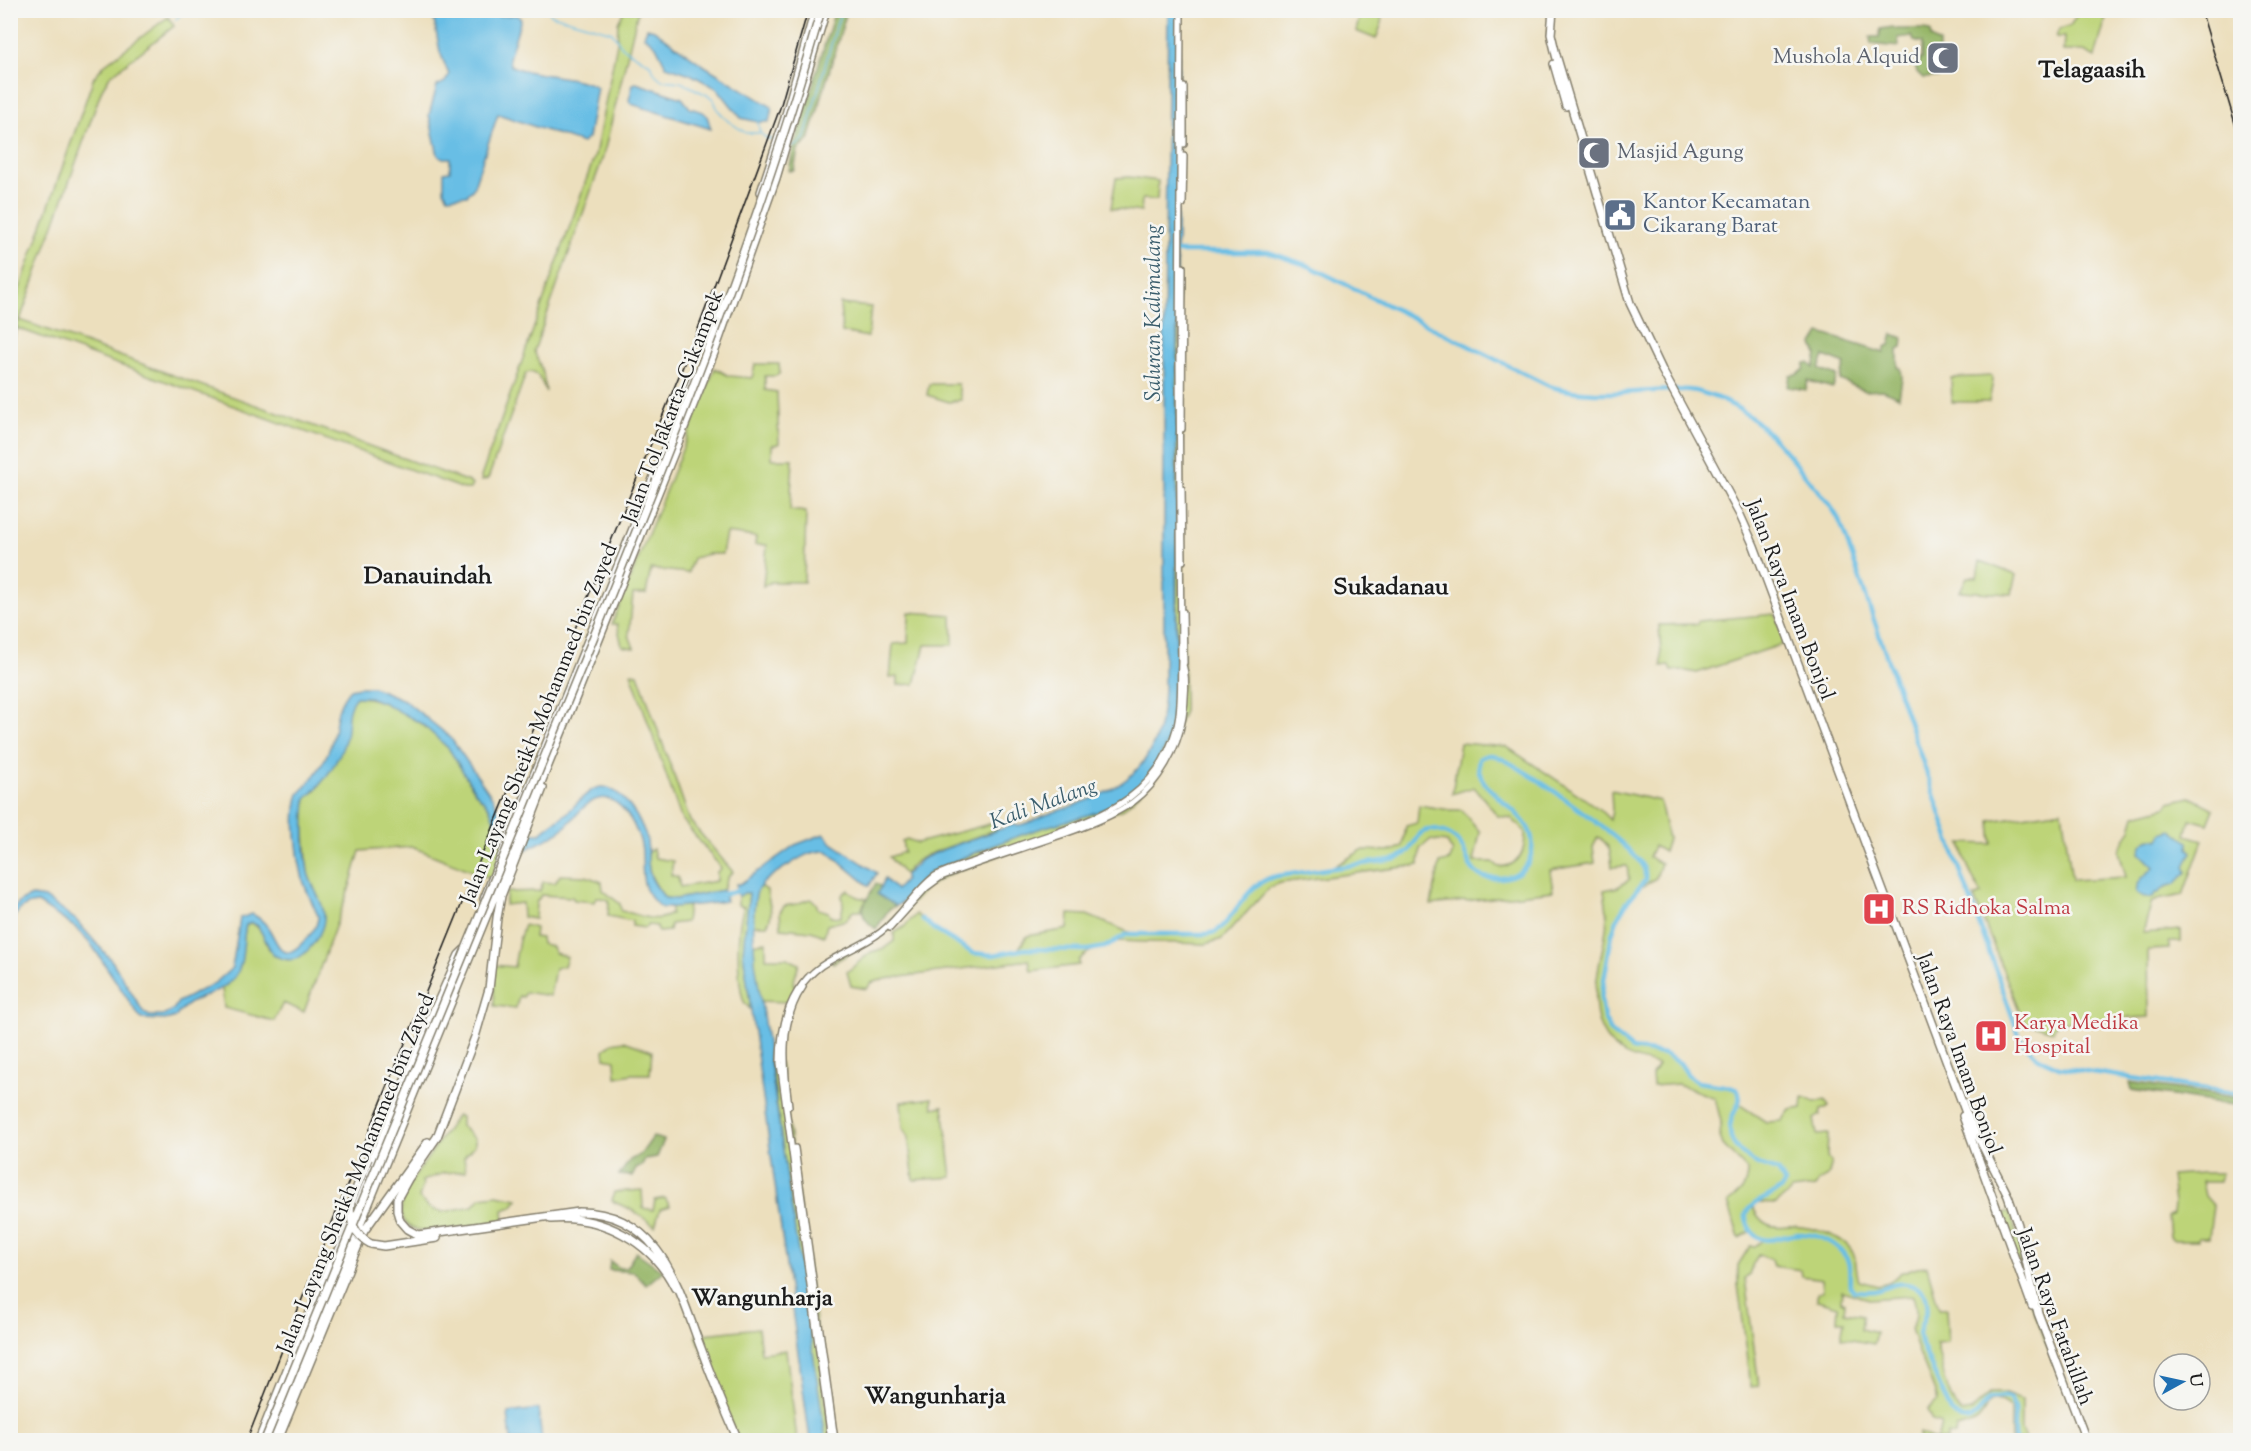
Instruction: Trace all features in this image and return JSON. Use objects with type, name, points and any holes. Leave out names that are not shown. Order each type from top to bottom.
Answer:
[{"type":"highway","name":"Jalan Tol Jakarta–Cikampek","points":[[262,1440],[464,950],[705,347],[776,146],[815,10]]},
{"type":"highway","name":"Jalan Tol Jakarta–Cikampek","points":[[513,858],[710,364],[785,150],[824,10]]},
{"type":"highway","name":"Jalan Layang Sheikh Mohammed bin Zayed","points":[[262,1440],[533,789],[700,371],[748,244],[824,10]]},
{"type":"highway","name":"Jalan Layang Sheikh Mohammed bin Zayed","points":[[271,1440],[364,1204],[446,1010],[686,415],[779,163],[824,10]]},
{"type":"highway","name":"Jalan Raya Imam Bonjol","points":[[1551,10],[1547,29],[1549,46],[1618,268],[1625,298],[1637,328],[1729,493],[1750,538],[1966,1113],[2010,1201]]},
{"type":"highway","points":[[271,1440],[513,858]]},
{"type":"highway","points":[[513,858],[498,907],[489,989],[484,1011],[453,1101],[437,1137],[399,1194],[397,1210],[406,1227],[418,1235],[564,1213],[602,1213],[626,1224],[644,1237],[666,1261],[682,1292],[696,1341],[736,1440]]},
{"type":"highway","points":[[262,1440],[427,1026],[459,955],[464,950]]},
{"type":"highway","points":[[427,1026],[406,1070],[351,1202],[350,1212],[353,1226],[362,1238],[371,1244],[384,1246],[547,1219],[572,1218],[603,1224],[632,1239],[656,1259],[678,1294],[693,1331]]},
{"type":"highway","name":"Jalan Raya Imam Bonjol","points":[[1933,1028],[1996,1204]]},
{"type":"highway","points":[[278,1440],[364,1231],[440,1128]]},
{"type":"highway","points":[[1996,1204],[2003,1208],[2010,1201]]},
{"type":"highway","name":"Jalan Raya Fatahillah","points":[[2010,1201],[2037,1308],[2055,1364]]},
{"type":"highway","name":"Jalan Raya Fatahillah","points":[[1996,1204],[2084,1440]]},
{"type":"highway","points":[[2001,1217],[2006,1212],[2014,1214]]},
{"type":"main road","points":[[836,1440],[780,1059],[795,994],[812,974],[878,934],[901,914],[928,881],[1041,840],[1121,805],[1146,785],[1166,759],[1176,735],[1183,665],[1181,247],[1183,10]]},
{"type":"main road","points":[[788,1110],[831,1440]]},
{"type":"green space","points":[[835,10],[847,11],[809,140],[798,150],[794,170],[789,171],[793,149]]},
{"type":"green space","points":[[624,11],[638,11],[603,157],[534,351],[543,373],[546,392],[537,375],[526,373],[488,479],[482,481],[481,477],[595,155],[617,43],[618,23]]},
{"type":"green space","points":[[1361,11],[1381,11],[1382,23],[1376,39],[1356,31]]},
{"type":"green space","points":[[2077,11],[2108,11],[2095,57],[2084,51],[2063,51],[2064,37],[2056,37],[2059,29],[2070,26]]},
{"type":"green space","points":[[168,17],[174,26],[110,76],[102,89],[20,320],[469,482],[472,485],[470,489],[464,489],[17,328],[11,345],[11,325],[17,327],[19,320],[11,314],[94,77],[104,65]]},
{"type":"green space","points":[[1893,27],[1896,29],[1924,29],[1930,32],[1931,38],[1939,43],[1938,77],[1923,78],[1917,72],[1915,65],[1919,63],[1919,59],[1922,59],[1922,43],[1914,41],[1912,36],[1898,38],[1899,47],[1871,44],[1870,37],[1879,37],[1881,29]]},
{"type":"green space","points":[[1129,177],[1158,181],[1157,200],[1142,199],[1141,212],[1111,208],[1116,178]]},
{"type":"green space","points":[[1177,260],[1182,424],[1184,711],[1155,779],[1123,809],[947,875],[926,888],[886,932],[833,963],[831,961],[881,932],[915,894],[909,891],[932,871],[1033,830],[1105,809],[1139,787],[1166,745],[1173,727],[1176,709],[1177,668]]},
{"type":"green space","points":[[840,304],[871,307],[868,337],[842,332]]},
{"type":"green space","points":[[1820,333],[1884,353],[1885,347],[1890,345],[1893,334],[1903,338],[1902,348],[1898,350],[1898,368],[1901,368],[1902,378],[1899,397],[1882,390],[1865,391],[1840,380],[1845,364],[1824,356],[1819,369],[1837,376],[1833,388],[1808,381],[1806,390],[1788,387],[1790,375],[1804,370],[1805,363],[1809,363],[1814,368],[1817,355],[1813,344]]},
{"type":"green space","points":[[755,364],[779,364],[780,373],[776,376],[765,376],[765,390],[777,392],[779,444],[772,445],[772,459],[793,459],[790,510],[806,512],[804,582],[771,582],[763,586],[767,545],[755,545],[756,537],[726,533],[722,554],[708,554],[693,558],[688,573],[651,569],[646,594],[633,594],[629,635],[634,648],[622,646],[617,624],[612,624],[715,368],[729,376],[752,378]]},
{"type":"green space","points":[[1992,376],[1989,402],[1952,402],[1951,378]]},
{"type":"green space","points":[[929,384],[958,384],[961,400],[949,402],[927,395]]},
{"type":"green space","points":[[1980,561],[2016,575],[2011,594],[1960,591],[1967,577],[1977,577]]},
{"type":"green space","points":[[909,612],[952,615],[953,645],[925,645],[915,684],[898,685],[898,677],[890,678],[893,644],[908,643]]},
{"type":"green space","points":[[1775,614],[1786,643],[1697,673],[1671,671],[1669,666],[1662,667],[1659,625],[1697,624],[1698,621]]},
{"type":"green space","points":[[631,673],[638,674],[690,821],[733,872],[728,877],[723,890],[676,899],[665,898],[652,876],[648,865],[648,852],[653,849],[655,858],[673,861],[671,875],[678,877],[680,887],[717,881],[717,872],[721,868],[681,818]]},
{"type":"green space","points":[[356,697],[380,702],[406,714],[429,730],[452,753],[471,786],[487,804],[499,831],[507,841],[492,879],[412,847],[360,851],[349,889],[304,1012],[283,1003],[274,1021],[224,1008],[222,988],[235,975],[238,968],[246,925],[251,922],[255,925],[269,949],[287,960],[317,937],[322,907],[308,874],[304,819],[306,798],[316,790],[346,738],[348,705]]},
{"type":"green space","points":[[1460,743],[1507,747],[1578,794],[1610,820],[1611,790],[1660,801],[1668,839],[1664,852],[1654,846],[1649,857],[1661,863],[1656,878],[1640,888],[1627,902],[1612,934],[1601,998],[1604,1018],[1611,1032],[1632,1049],[1664,1054],[1680,1063],[1688,1075],[1698,1082],[1738,1090],[1741,1098],[1740,1105],[1766,1122],[1782,1121],[1790,1110],[1802,1108],[1803,1097],[1815,1102],[1825,1100],[1829,1107],[1821,1109],[1820,1115],[1814,1119],[1817,1135],[1828,1134],[1827,1158],[1832,1162],[1828,1176],[1819,1181],[1815,1187],[1792,1190],[1776,1204],[1758,1203],[1752,1206],[1767,1224],[1777,1227],[1794,1226],[1810,1229],[1843,1241],[1853,1253],[1859,1281],[1878,1286],[1889,1283],[1900,1273],[1927,1266],[1939,1309],[1946,1309],[1948,1342],[1936,1343],[1956,1408],[1961,1413],[1971,1411],[1990,1393],[2003,1393],[2021,1400],[2021,1431],[2026,1440],[2011,1440],[2011,1408],[2004,1402],[1996,1401],[1989,1402],[1977,1421],[1956,1428],[1955,1435],[1947,1434],[1947,1440],[1937,1440],[1941,1424],[1932,1421],[1927,1410],[1938,1401],[1911,1328],[1916,1312],[1913,1296],[1869,1299],[1842,1291],[1841,1301],[1845,1303],[1844,1312],[1863,1315],[1861,1329],[1876,1333],[1873,1344],[1841,1338],[1844,1321],[1837,1321],[1838,1306],[1817,1300],[1817,1293],[1823,1291],[1822,1279],[1802,1276],[1801,1270],[1773,1266],[1771,1260],[1759,1254],[1749,1276],[1745,1278],[1759,1386],[1750,1387],[1738,1285],[1738,1265],[1750,1246],[1755,1246],[1763,1240],[1751,1231],[1739,1238],[1728,1202],[1743,1189],[1747,1170],[1723,1145],[1719,1134],[1721,1121],[1715,1098],[1678,1084],[1653,1086],[1652,1075],[1658,1065],[1623,1054],[1607,1039],[1599,1024],[1596,991],[1607,922],[1604,890],[1618,887],[1629,880],[1627,866],[1612,867],[1609,849],[1598,837],[1593,847],[1595,863],[1550,870],[1553,891],[1431,905],[1440,863],[1450,860],[1453,852],[1447,842],[1430,840],[1420,849],[1419,865],[1280,883],[1269,888],[1222,939],[1206,944],[1115,941],[1087,953],[1079,960],[1079,965],[1031,971],[1029,960],[885,979],[871,983],[867,989],[851,986],[847,972],[871,952],[883,949],[894,941],[894,933],[904,927],[916,914],[952,942],[983,955],[1018,950],[1027,936],[1068,929],[1069,914],[1087,915],[1133,934],[1215,932],[1222,927],[1254,886],[1268,877],[1330,869],[1362,850],[1393,851],[1403,846],[1406,826],[1417,823],[1419,805],[1462,810],[1480,832],[1474,862],[1493,862],[1499,867],[1512,864],[1523,851],[1525,832],[1511,818],[1498,816],[1474,787],[1452,794]]},
{"type":"green space","points":[[2190,797],[2214,809],[2208,824],[2190,819],[2186,835],[2203,840],[2183,895],[2152,901],[2143,933],[2181,930],[2181,942],[2169,942],[2169,949],[2148,950],[2149,1017],[2061,1022],[2053,1031],[2034,1025],[2025,1025],[1974,897],[1982,894],[1969,870],[1961,843],[1992,844],[1990,821],[2062,810],[2072,880],[2126,877],[2119,851],[2131,829],[2135,815],[2166,807],[2169,802]]},
{"type":"green space","points":[[994,823],[997,829],[927,855],[916,861],[904,874],[889,857],[904,852],[902,841],[907,839],[917,843]]},
{"type":"green space","points":[[560,875],[586,876],[602,882],[603,890],[620,904],[621,911],[658,918],[671,914],[671,907],[688,906],[686,922],[670,924],[669,931],[658,932],[657,926],[648,925],[645,928],[632,926],[632,921],[608,916],[609,900],[596,897],[594,902],[574,900],[572,897],[541,895],[536,903],[535,919],[523,917],[522,903],[505,905],[507,892],[540,891],[543,882],[555,883]]},
{"type":"green space","points":[[876,883],[902,903],[889,909],[876,929],[864,917],[863,907]]},
{"type":"green space","points":[[755,884],[767,890],[771,912],[767,925],[749,925]]},
{"type":"green space","points":[[848,890],[857,897],[868,899],[861,911],[853,911],[846,920],[827,925],[824,936],[811,931],[781,928],[780,912],[784,906],[810,899],[816,903],[818,909],[828,912],[830,916],[841,917],[842,895]]},
{"type":"green space","points":[[749,893],[743,952],[751,1010],[743,999],[739,965],[740,927],[744,907],[738,905],[738,897]]},
{"type":"green space","points":[[524,925],[535,928],[534,937],[541,938],[542,944],[551,946],[555,953],[567,957],[564,966],[555,968],[550,996],[525,992],[523,997],[519,996],[516,1008],[494,1006],[494,965],[514,967]]},
{"type":"green space","points":[[766,942],[766,958],[787,958],[799,964],[793,984],[800,987],[790,1002],[756,1001],[751,944]]},
{"type":"green space","points":[[624,1041],[652,1051],[650,1074],[616,1077],[615,1060],[605,1058],[604,1050],[612,1043]]},
{"type":"green space","points":[[771,1059],[780,1063],[831,1440],[825,1440]]},
{"type":"green space","points":[[2129,1082],[2240,1098],[2240,1106],[2131,1090]]},
{"type":"green space","points":[[932,1098],[933,1108],[943,1106],[952,1177],[914,1180],[908,1137],[903,1128],[901,1102]]},
{"type":"green space","points":[[457,1115],[461,1117],[461,1126],[475,1139],[475,1145],[464,1157],[466,1171],[444,1173],[422,1181],[419,1198],[429,1208],[443,1212],[473,1206],[481,1197],[497,1195],[518,1199],[512,1207],[503,1210],[504,1220],[450,1230],[416,1230],[403,1218],[401,1207],[404,1192]]},
{"type":"green space","points":[[653,1137],[664,1140],[657,1157],[645,1159],[632,1176],[619,1175],[630,1160],[641,1154]]},
{"type":"green space","points":[[2221,1173],[2219,1182],[2202,1182],[2205,1196],[2213,1205],[2209,1237],[2198,1237],[2198,1240],[2174,1240],[2170,1237],[2168,1217],[2173,1214],[2174,1204],[2171,1175]]},
{"type":"green space","points":[[642,1190],[643,1208],[653,1210],[655,1200],[665,1198],[670,1206],[660,1209],[655,1226],[632,1210],[612,1201],[614,1192]]},
{"type":"green space","points":[[2010,1212],[2056,1364],[2054,1365],[2002,1215]]},
{"type":"green space","points":[[636,1252],[663,1271],[646,1285],[634,1272],[609,1270],[610,1261],[619,1268],[626,1268]]},
{"type":"green space","points":[[758,1328],[761,1353],[786,1350],[797,1440],[738,1440],[696,1335]]},
{"type":"green space","points":[[1919,1433],[1937,1440],[1919,1440]]},
{"type":"water","points":[[429,11],[488,11],[498,16],[518,15],[521,19],[509,58],[510,65],[529,72],[577,80],[597,87],[588,138],[582,143],[498,114],[473,189],[467,195],[448,197],[444,190],[444,172],[450,171],[450,158],[441,158],[438,155],[429,115],[437,86],[445,82],[449,75],[440,52],[434,20]]},
{"type":"water","points":[[1168,11],[1179,11],[1175,255],[1177,260],[1176,709],[1173,725],[1161,755],[1144,781],[1120,801],[1105,809],[1039,829],[936,869],[924,877],[896,906],[877,894],[885,879],[896,890],[905,880],[905,875],[922,859],[944,849],[1012,825],[1027,823],[1098,796],[1133,774],[1146,758],[1155,740],[1161,717],[1164,689],[1164,324]]},
{"type":"water","points":[[647,28],[654,30],[703,65],[772,107],[769,122],[741,118],[718,89],[690,74],[666,66],[656,46],[644,36]]},
{"type":"water","points":[[633,84],[682,98],[690,108],[703,112],[707,116],[711,129],[631,104],[629,100]]},
{"type":"water","points":[[373,687],[404,700],[450,737],[494,800],[505,826],[526,838],[529,833],[541,833],[590,791],[602,787],[610,789],[625,800],[642,826],[648,848],[651,877],[665,898],[676,899],[723,890],[726,901],[662,908],[659,906],[645,887],[642,850],[633,823],[620,806],[604,798],[590,803],[560,831],[524,851],[501,837],[489,807],[476,793],[449,749],[422,724],[384,703],[369,697],[356,697],[349,711],[344,744],[336,762],[325,779],[306,799],[305,836],[308,872],[323,908],[324,920],[314,943],[300,957],[289,960],[273,955],[258,926],[251,922],[246,925],[239,969],[230,982],[189,1004],[176,1017],[165,1020],[141,1019],[93,947],[76,928],[38,903],[21,909],[11,924],[11,911],[21,901],[32,896],[45,898],[76,920],[112,961],[144,1013],[150,1016],[163,1016],[173,1010],[178,1002],[215,983],[232,968],[240,918],[252,914],[267,926],[282,950],[291,952],[297,948],[314,929],[318,916],[301,871],[296,837],[299,794],[317,772],[327,754],[344,697],[350,689]]},
{"type":"water","points":[[2172,830],[2188,842],[2188,848],[2192,852],[2185,866],[2187,872],[2175,884],[2165,887],[2154,896],[2142,897],[2136,892],[2138,884],[2154,867],[2140,853],[2142,846],[2148,840],[2159,840],[2162,833]]},
{"type":"water","points":[[824,834],[832,843],[877,873],[869,886],[827,851],[812,853],[777,872],[762,884],[756,894],[754,923],[755,961],[826,1440],[810,1440],[743,952],[749,893],[738,897],[736,884],[740,884],[795,845]]},
{"type":"water","points":[[538,1409],[542,1440],[511,1440],[508,1413]]},
{"type":"waterway","points":[[176,19],[186,10]]},
{"type":"waterway","points":[[547,10],[552,15],[612,32],[622,47],[650,64],[662,80],[681,82],[713,98],[718,110],[728,121],[746,133],[760,133],[776,141]]},
{"type":"waterway","points":[[789,145],[796,146],[804,139],[841,10]]},
{"type":"waterway","points":[[899,10],[914,18],[926,20],[942,10]]},
{"type":"waterway","points":[[758,122],[760,133]]},
{"type":"waterway","name":"Saluran Kalimalang","points":[[1170,252],[1268,252],[1309,266],[1549,386],[1597,393],[1692,390],[1725,401],[1752,418],[1785,451],[1825,499],[1841,524],[2020,1038],[2037,1057],[2059,1067],[2240,1094]]},
{"type":"waterway","points":[[922,919],[935,930],[973,953],[993,955],[1026,949],[1088,950],[1105,947],[1127,934],[1206,934],[1222,927],[1259,883],[1277,876],[1397,859],[1408,852],[1421,833],[1429,830],[1443,832],[1454,837],[1461,845],[1473,870],[1480,875],[1491,878],[1511,876],[1527,865],[1532,842],[1528,828],[1519,816],[1496,795],[1479,772],[1479,759],[1487,755],[1496,756],[1529,774],[1575,806],[1618,841],[1644,869],[1645,880],[1627,902],[1612,934],[1601,998],[1604,1018],[1611,1032],[1632,1049],[1664,1054],[1680,1063],[1688,1075],[1698,1082],[1738,1090],[1739,1103],[1732,1117],[1730,1131],[1736,1148],[1760,1165],[1778,1171],[1785,1183],[1776,1192],[1749,1209],[1746,1219],[1754,1234],[1766,1240],[1799,1234],[1813,1235],[1826,1240],[1838,1248],[1847,1259],[1850,1286],[1854,1291],[1874,1291],[1901,1284],[1920,1289],[1926,1296],[1927,1306],[1919,1338],[1951,1412],[1963,1419],[1973,1418],[1989,1399],[2004,1397],[2010,1399],[2014,1409],[2015,1440]]},
{"type":"waterway","points":[[573,811],[597,792]]},
{"type":"waterway","points":[[720,895],[742,890]]},
{"type":"waterway","points":[[116,972],[134,1004]]},
{"type":"waterway","name":"Kali Malang","points":[[765,1063],[769,1096]]},
{"type":"waterway","name":"Kali Malang","points":[[800,1317],[804,1343]]},
{"type":"railway","points":[[247,1440],[329,1230],[695,337],[780,108],[808,10]]},
{"type":"railway","points":[[2201,10],[2240,140]]},
{"type":"place","name":"Mushola Alquid","points":[[1943,58]]},
{"type":"place","name":"Masjid Agung","points":[[1594,153]]},
{"type":"place","name":"Kantor Kecamatan Cikarang Barat","points":[[1620,215]]},
{"type":"place","name":"RS Ridhoka Salma","points":[[1879,909]]},
{"type":"place","name":"Karya Medika Hospital","points":[[1991,1036]]},
{"type":"district","name":"Telagaasih","points":[[2092,71]]},
{"type":"district","name":"Danauindah","points":[[428,577]]},
{"type":"district","name":"Sukadanau","points":[[1391,588]]},
{"type":"district","name":"Wangunharja","points":[[762,1299]]},
{"type":"district","name":"Wangunharja","points":[[935,1397]]}]
